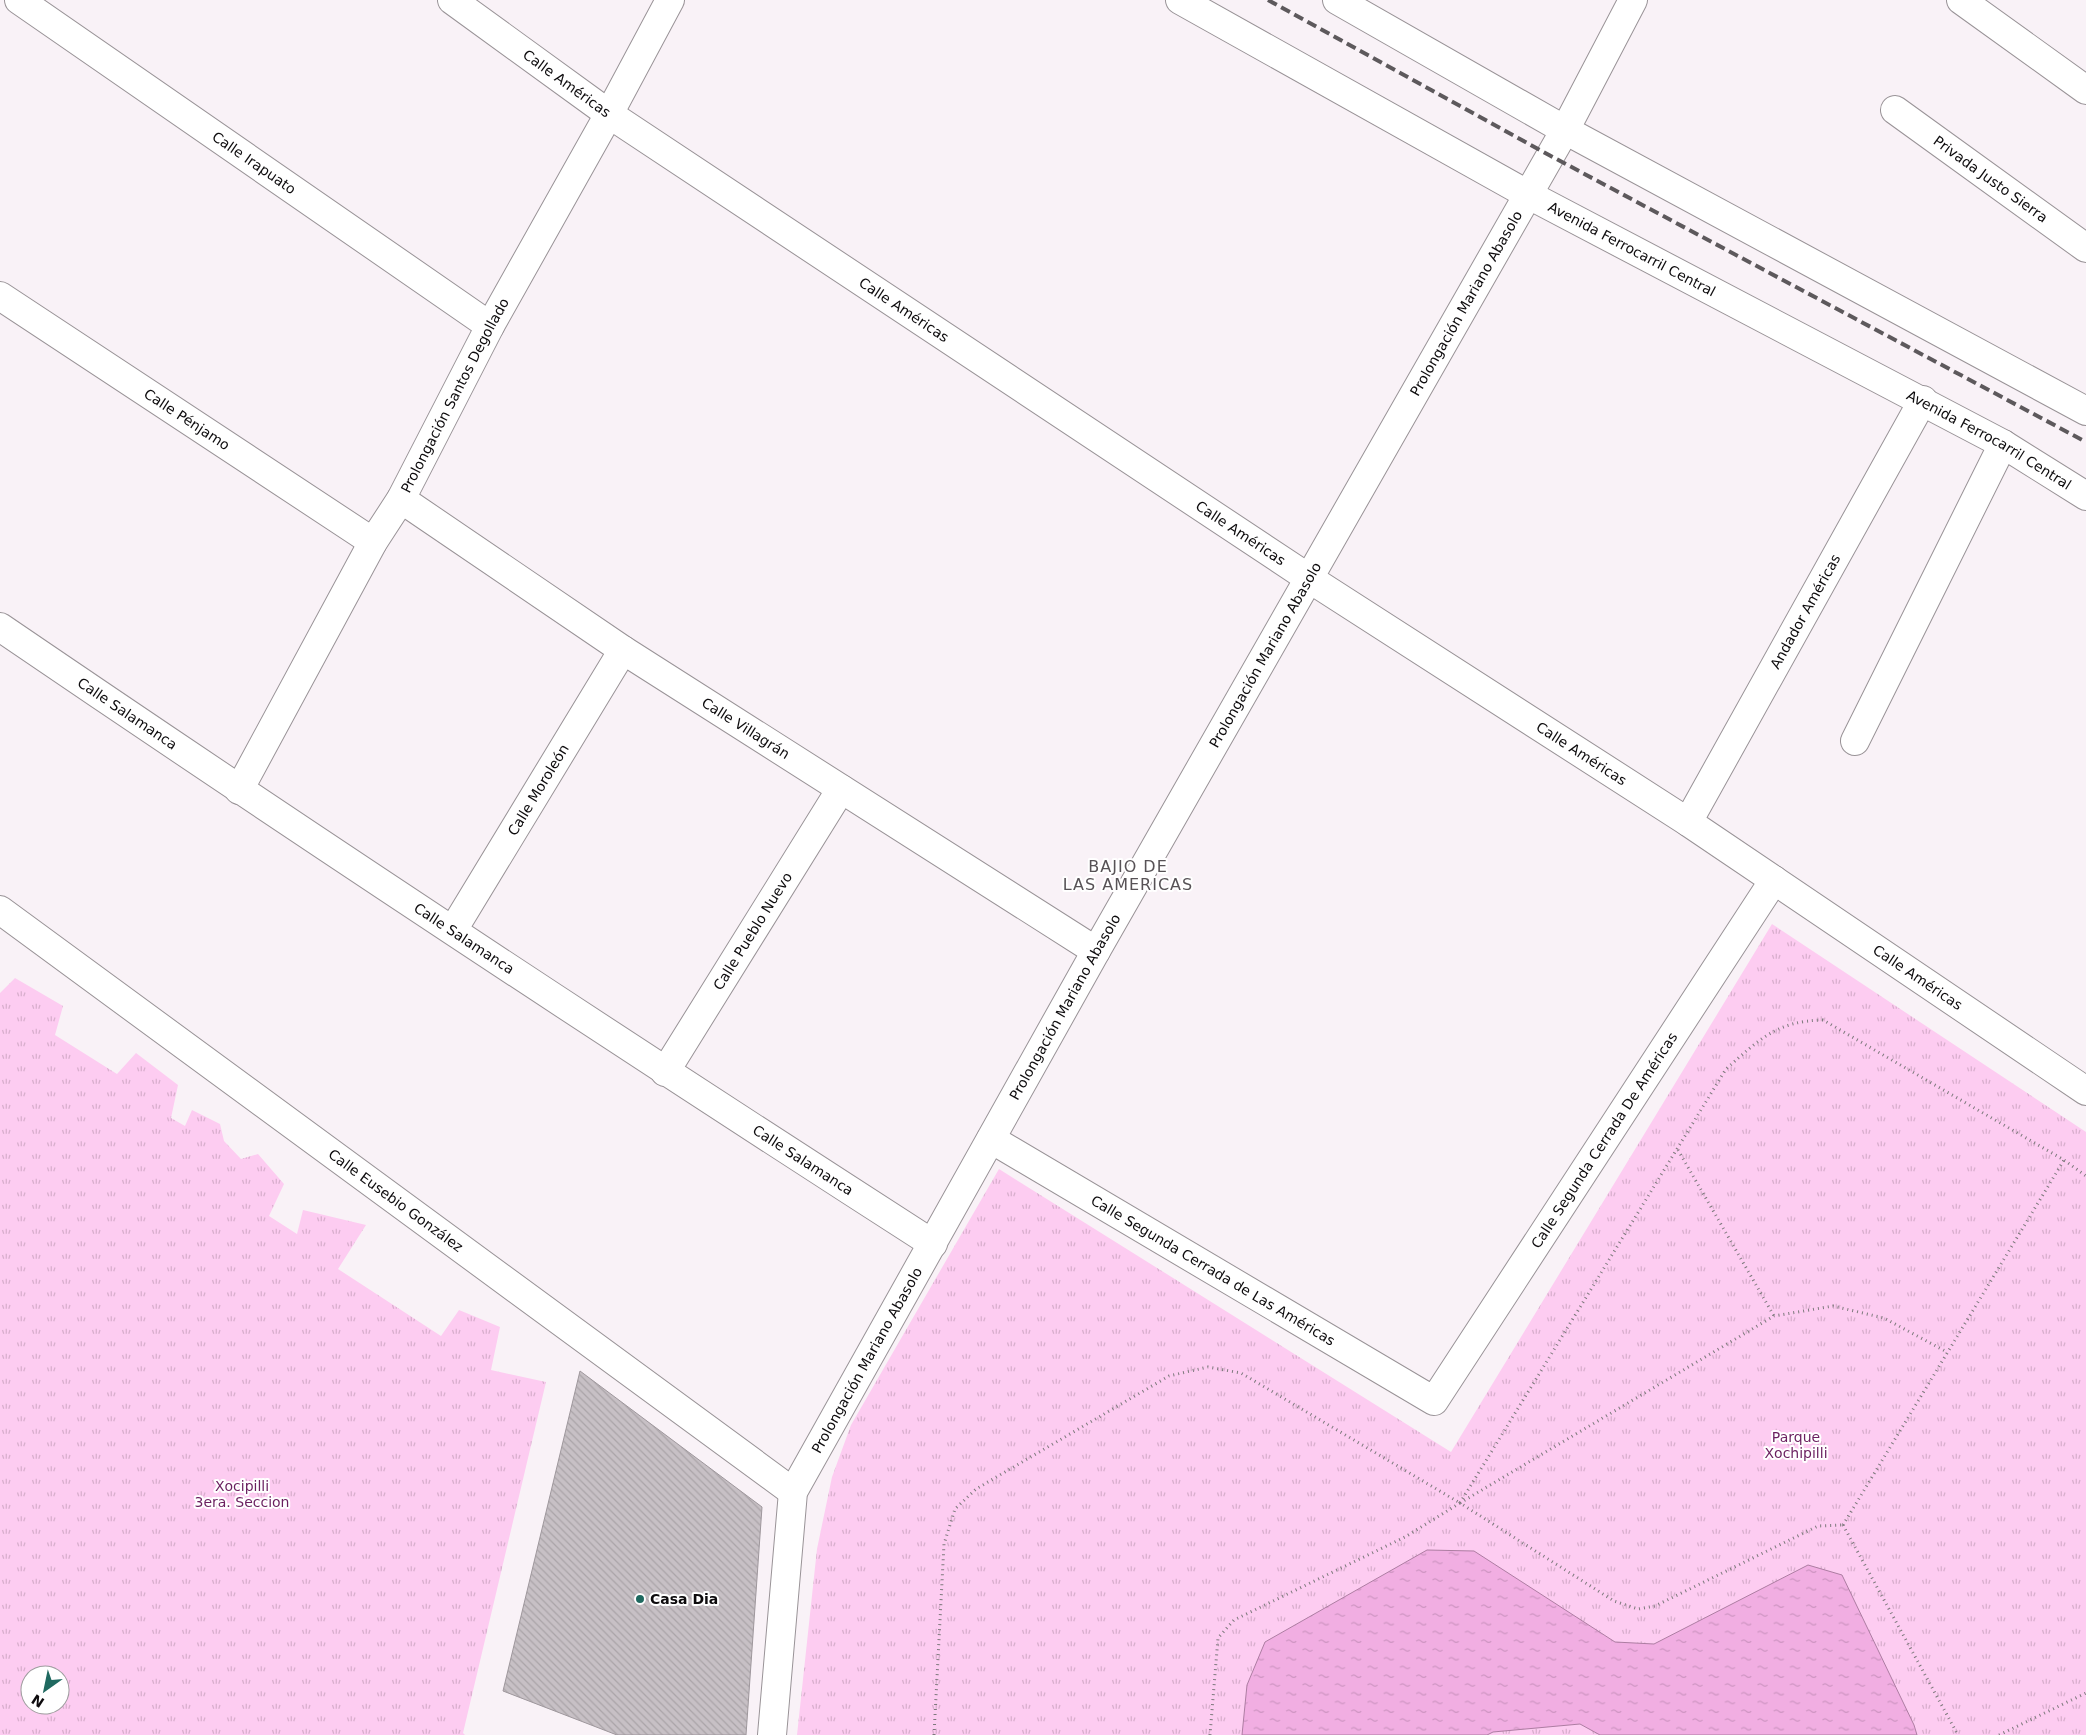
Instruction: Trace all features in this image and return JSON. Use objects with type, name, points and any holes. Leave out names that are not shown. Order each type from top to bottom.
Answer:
[{"type":"street","name":"Calle Irapuato","points":[[19,0],[490,326]]},
{"type":"street","name":"Calle Américas","points":[[452,0],[609,114],[1310,579],[1688,822],[2086,1091]]},
{"type":"street","name":"Prolongación Santos Degollado","points":[[239,790],[373,542],[401,499],[490,326],[609,114],[670,0]]},
{"type":"street","name":"Avenida Ferrocarril Central","points":[[1180,0],[1527,194],[1923,400],[2003,444],[2086,496]]},
{"type":"street","points":[[1337,0],[1564,130],[2086,411]]},
{"type":"street","name":"Prolongación Mariano Abasolo","points":[[772,1735],[793,1492],[1096,951],[1310,579],[1564,130],[1633,0]]},
{"type":"street","points":[[1960,0],[2086,90]]},
{"type":"street","name":"Privada Justo Sierra","points":[[1895,110],[2086,248]]},
{"type":"street","name":"Calle Pénjamo","points":[[0,296],[373,542]]},
{"type":"street","name":"Andador Américas","points":[[1688,822],[1923,400]]},
{"type":"street","points":[[1855,741],[2003,444]]},
{"type":"street","name":"Calle Villagrán","points":[[401,499],[623,650],[1096,951]]},
{"type":"street","name":"Calle Salamanca","points":[[0,627],[239,790],[665,1072],[933,1244]]},
{"type":"street","name":"Calle Moroleón","points":[[453,930],[623,650]]},
{"type":"street","name":"Calle Pueblo Nuevo","points":[[665,1072],[841,789]]},
{"type":"street","name":"Calle Segunda Cerrada De Américas","points":[[1434,1401],[1774,880]]},
{"type":"street","name":"Calle Eusebio González","points":[[0,910],[793,1492]]},
{"type":"street","name":"Calle Segunda Cerrada de Las Américas","points":[[991,1139],[1434,1401]]},
{"type":"path","points":[[1460,1503],[1726,1069],[1754,1044],[1780,1027],[1803,1020],[1823,1020],[2064,1160],[2086,1176]]},
{"type":"path","points":[[1678,1150],[1774,1316]]},
{"type":"path","points":[[1842,1525],[2064,1160]]},
{"type":"path","points":[[1210,1735],[1218,1638],[1234,1620],[1405,1537],[1774,1316],[1833,1306],[1884,1318],[1947,1352]]},
{"type":"path","points":[[934,1735],[944,1544],[955,1509],[976,1489],[1169,1376],[1208,1367],[1241,1373],[1460,1503],[1614,1601],[1638,1609],[1655,1606],[1818,1526],[1842,1525]]},
{"type":"path","points":[[1842,1525],[1958,1735]]},
{"type":"path","points":[[1999,1735],[2086,1693]]},
{"type":"green space","name":"Parque Xochipilli","points":[[1772,924],[2086,1132],[2086,1735],[797,1735],[817,1549],[832,1477],[851,1425],[999,1169],[1451,1452]]},
{"type":"green space","name":"Xocipilli 3era. Seccion","points":[[15,978],[63,1006],[55,1035],[117,1074],[136,1053],[178,1085],[171,1118],[185,1126],[192,1110],[220,1124],[224,1141],[241,1159],[258,1154],[284,1184],[269,1216],[297,1234],[303,1210],[366,1225],[338,1269],[441,1336],[459,1310],[500,1327],[491,1370],[546,1382],[463,1733],[465,1735],[0,1735],[0,993]]},
{"type":"water","points":[[1427,1550],[1474,1551],[1615,1642],[1654,1644],[1808,1565],[1842,1575],[1914,1725],[1917,1735],[1600,1735],[1580,1724],[1493,1732],[1487,1735],[1242,1735],[1247,1685],[1265,1642]]},
{"type":"building","name":"Casa Dia","points":[[580,1371],[762,1507],[746,1735],[617,1735],[503,1691]]},
{"type":"railway","points":[[1268,0],[1549,155],[2086,442]]},
{"type":"place","name":"Casa Dia","points":[[640,1599]]},
{"type":"district","name":"BAJIO DE LAS AMERICAS","points":[[1128,875]]}]
